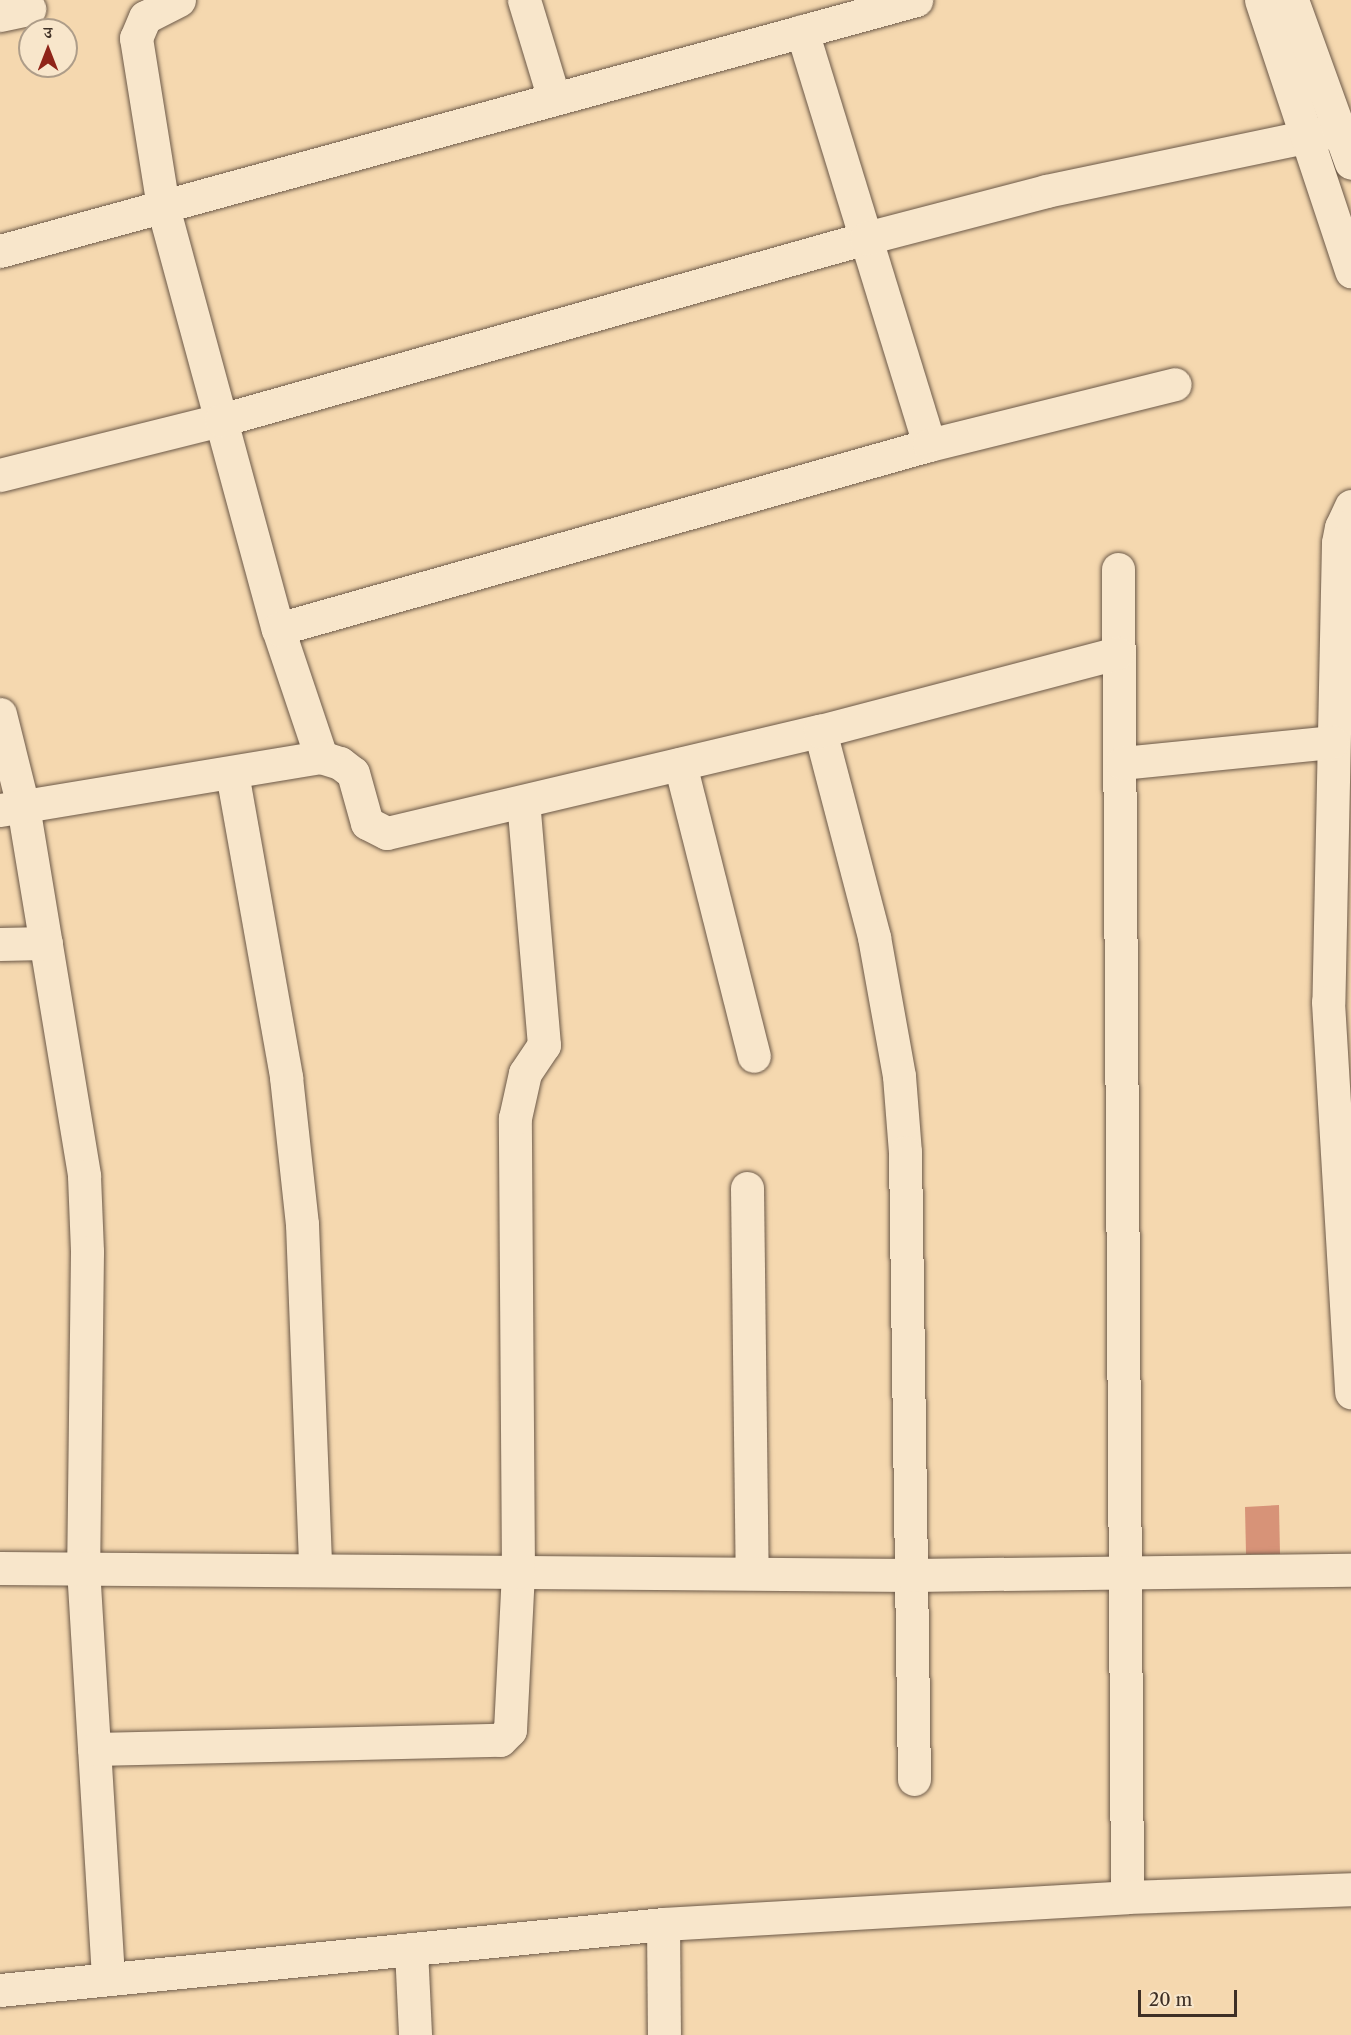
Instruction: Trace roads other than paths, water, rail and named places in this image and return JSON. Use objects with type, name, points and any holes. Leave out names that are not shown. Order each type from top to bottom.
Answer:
[{"type":"street","points":[[1261,0],[1351,271]]},
{"type":"street","points":[[1292,0],[1351,163]]},
{"type":"street","points":[[530,1],[554,99]]},
{"type":"street","points":[[0,251],[911,1]]},
{"type":"street","points":[[161,4],[140,25],[136,38],[163,207],[278,629],[321,757]]},
{"type":"street","points":[[802,31],[929,445]]},
{"type":"street","points":[[0,475],[221,420],[866,238],[1046,191],[1339,130]]},
{"type":"street","points":[[278,629],[929,445],[1175,384]]},
{"type":"street","points":[[1351,506],[1341,527],[1338,543],[1328,1002],[1345,1189],[1351,1392]]},
{"type":"street","points":[[1118,569],[1117,653],[1122,763],[1127,1897]]},
{"type":"street","points":[[12,808],[321,757],[340,763],[353,773],[367,823],[379,832],[523,801],[820,731],[1117,653]]},
{"type":"street","points":[[0,714],[12,808],[46,943],[84,1176],[87,1264],[83,1568],[108,1978]]},
{"type":"street","points":[[820,731],[874,938],[899,1076],[905,1152],[914,1779]]},
{"type":"street","points":[[1122,763],[1332,742]]},
{"type":"street","points":[[680,764],[754,1056]]},
{"type":"street","points":[[231,773],[286,1077],[302,1224],[315,1570]]},
{"type":"street","points":[[94,1749],[500,1740],[510,1730],[514,1718],[518,1572],[515,1118],[525,1073],[544,1045],[523,801]]},
{"type":"street","points":[[0,944],[46,943]]},
{"type":"street","points":[[747,1188],[752,1574]]},
{"type":"street","points":[[0,1568],[912,1575],[1351,1570]]},
{"type":"street","points":[[0,1989],[663,1924],[1127,1897],[1351,1889]]},
{"type":"street","points":[[663,1924],[664,2035]]},
{"type":"street","points":[[411,1949],[415,2035]]}]
